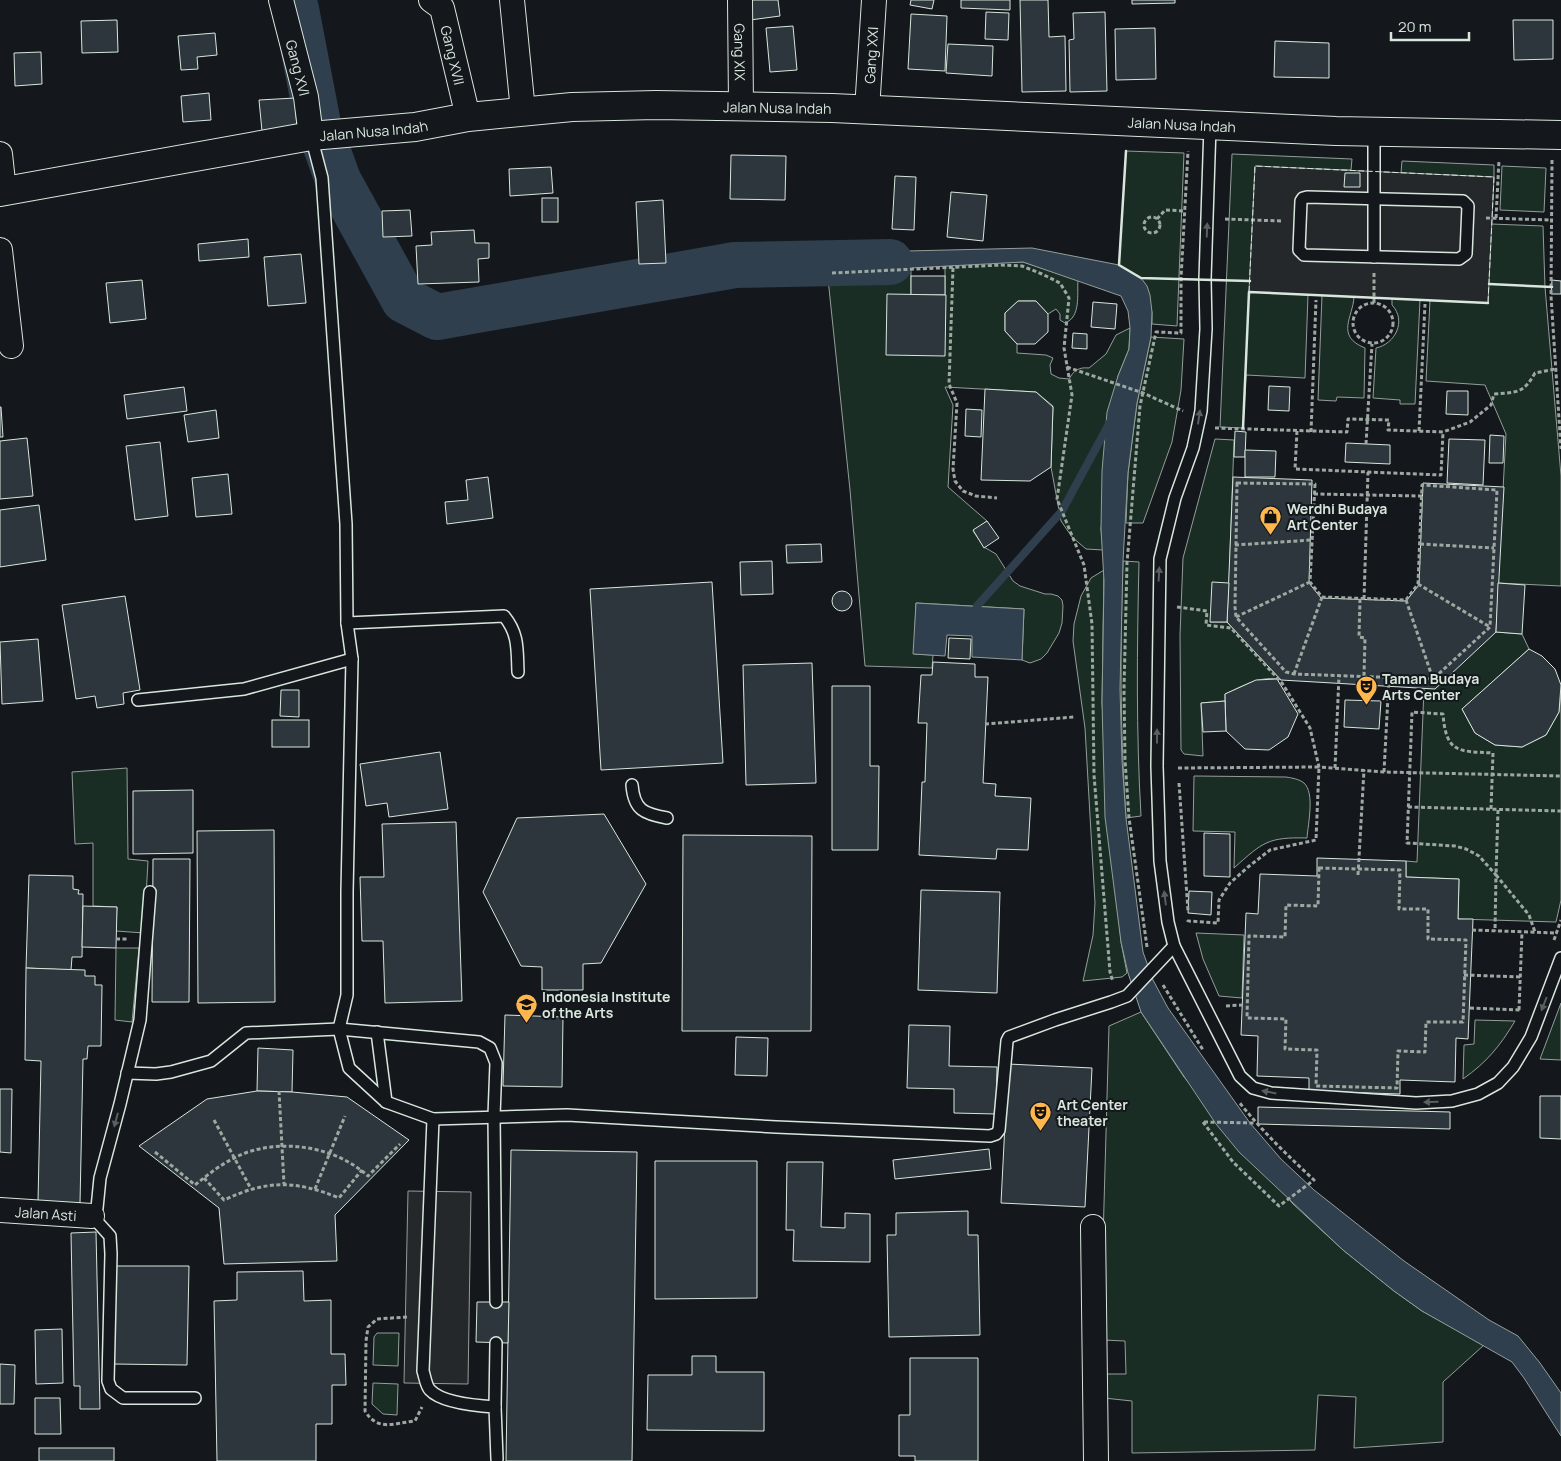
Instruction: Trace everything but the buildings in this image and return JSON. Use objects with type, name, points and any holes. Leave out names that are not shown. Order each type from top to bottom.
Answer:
[{"type":"street","name":"Gang XVI","points":[[281,0],[306,97],[322,135]]},
{"type":"street","name":"Gang XVII","points":[[431,0],[442,8],[468,117]]},
{"type":"street","points":[[512,0],[523,111]]},
{"type":"street","name":"Gang XIX","points":[[740,0],[741,106]]},
{"type":"street","name":"Gang XXI","points":[[867,110],[874,0]]},
{"type":"street","name":"Jalan Nusa Indah","points":[[2,192],[322,135],[415,126],[468,117],[572,107],[656,105],[741,106],[1374,132],[1557,135]]},
{"type":"street","points":[[0,154],[2,192]]},
{"type":"street","points":[[0,250],[11,346]]},
{"type":"street","name":"Jalan Asti","points":[[0,1210],[92,1216]]},
{"type":"street","points":[[1093,1227],[1096,1461]]},
{"type":"lane","points":[[1210,126],[1205,279],[1206,329],[1199,419],[1194,448],[1167,528],[1160,559],[1159,575],[1157,766],[1160,861],[1168,922],[1174,946],[1240,1076],[1254,1088],[1271,1093],[1416,1103],[1452,1101],[1478,1094],[1498,1082],[1513,1067],[1531,1037],[1561,958]]},
{"type":"lane","points":[[1374,132],[1374,257]]},
{"type":"lane","points":[[322,135],[322,178],[346,524],[347,623],[352,659],[347,892],[348,995],[339,1029],[349,1068],[386,1102],[433,1119],[567,1115],[785,1128],[990,1136],[996,1134],[999,1130],[1009,1036],[1123,998],[1174,946]]},
{"type":"lane","points":[[1303,198],[1463,202],[1468,206],[1466,254],[1459,260],[1304,255],[1299,250],[1300,222],[1301,201],[1303,198]]},
{"type":"lane","points":[[347,623],[504,616],[516,636],[518,672]]},
{"type":"lane","points":[[138,700],[244,689],[352,659]]},
{"type":"lane","points":[[632,785],[635,802],[640,809],[650,815],[667,818]]},
{"type":"lane","points":[[150,892],[140,1020],[100,1178],[97,1208],[92,1216],[110,1236],[108,1381],[111,1389],[123,1398],[195,1398]]},
{"type":"lane","points":[[127,1073],[156,1074],[171,1072],[211,1061],[246,1033],[339,1029],[479,1042],[490,1048],[496,1063],[494,1116],[496,1302]]},
{"type":"lane","points":[[377,1032],[386,1102]]},
{"type":"lane","points":[[433,1119],[423,1372],[430,1390],[450,1401],[476,1406],[496,1407]]},
{"type":"lane","points":[[496,1342],[497,1459]]},
{"type":"path","points":[[1496,218],[1500,134]]},
{"type":"path","points":[[1557,135],[1550,220],[1550,296],[1561,449]]},
{"type":"path","points":[[1157,219],[1165,210],[1185,211]]},
{"type":"path","points":[[1151,217],[1157,219],[1160,225],[1159,230],[1153,234],[1146,231],[1144,226],[1146,219],[1151,217]]},
{"type":"path","points":[[1486,218],[1550,220]]},
{"type":"path","points":[[1222,227],[1222,219],[1300,222]]},
{"type":"path","points":[[1374,257],[1374,303]]},
{"type":"path","points":[[832,273],[1001,265],[1022,266],[1060,283],[1069,298],[1064,348],[1072,395],[1057,499],[1080,550],[1084,565],[1092,624],[1094,775],[1110,972],[1123,998]]},
{"type":"path","points":[[952,268],[949,384],[956,403],[954,475],[964,491],[976,496],[997,498]]},
{"type":"path","points":[[1310,432],[1316,300]]},
{"type":"path","points":[[1374,303],[1385,306],[1389,310],[1394,325],[1390,336],[1381,342],[1372,344],[1364,342],[1356,334],[1353,318],[1363,305],[1374,303]]},
{"type":"path","points":[[1419,431],[1425,304]]},
{"type":"path","points":[[1366,444],[1372,344]]},
{"type":"path","points":[[1067,367],[1141,393],[1199,419],[1212,428],[1310,432],[1347,432],[1348,419],[1389,420],[1388,430],[1443,432],[1470,422],[1491,405],[1494,394],[1512,394],[1520,391],[1528,384],[1535,373],[1555,369]]},
{"type":"path","points":[[1297,431],[1295,469],[1441,475],[1443,432]]},
{"type":"path","points":[[1364,676],[1365,638],[1359,637],[1368,472]]},
{"type":"path","points":[[1237,482],[1315,484],[1310,582],[1322,597],[1406,600],[1418,584],[1422,485],[1497,490],[1490,627],[1433,679],[1294,674],[1286,672],[1236,617],[1235,544],[1237,482]]},
{"type":"path","points":[[1314,494],[1422,496]]},
{"type":"path","points":[[1235,544],[1312,540]]},
{"type":"path","points":[[1420,544],[1494,548]]},
{"type":"path","points":[[1236,617],[1310,582]]},
{"type":"path","points":[[1418,584],[1490,627]]},
{"type":"path","points":[[1294,674],[1322,597]]},
{"type":"path","points":[[1177,616],[1178,598]]},
{"type":"path","points":[[1406,600],[1433,679]]},
{"type":"path","points":[[1178,606],[1207,612],[1206,626],[1231,628],[1282,683],[1310,728],[1319,767],[1316,840],[1270,850],[1248,867],[1230,883],[1219,900],[1218,923],[1188,921]]},
{"type":"path","points":[[1335,768],[1339,676]]},
{"type":"path","points":[[1384,772],[1389,677]]},
{"type":"path","points":[[1491,809],[1493,753],[1460,751],[1450,743],[1444,727],[1443,714],[1412,712],[1407,843],[1455,846],[1479,856],[1529,915],[1535,932]]},
{"type":"path","points":[[986,724],[1074,717]]},
{"type":"path","points":[[1177,758],[1188,921],[1191,929]]},
{"type":"path","points":[[1178,768],[1319,767],[1410,773],[1561,776]]},
{"type":"path","points":[[1358,875],[1364,770]]},
{"type":"path","points":[[1408,807],[1561,811]]},
{"type":"path","points":[[1496,931],[1498,810]]},
{"type":"path","points":[[1319,868],[1358,869],[1400,870],[1399,908],[1428,909],[1428,938],[1466,940],[1463,1022],[1426,1022],[1425,1052],[1398,1051],[1397,1088],[1316,1086],[1317,1050],[1285,1049],[1286,1019],[1247,1018],[1250,936],[1285,937],[1286,905],[1318,906],[1319,868]]},
{"type":"path","points":[[1554,941],[1561,920]]},
{"type":"path","points":[[1174,946],[1188,921]]},
{"type":"path","points":[[1472,930],[1557,933]]},
{"type":"path","points":[[1520,1010],[1522,932]]},
{"type":"path","points":[[1464,975],[1521,977]]},
{"type":"path","points":[[1218,1006],[1242,1005]]},
{"type":"path","points":[[1470,1008],[1525,1010],[1521,1019]]},
{"type":"path","points":[[279,1091],[284,1184]]},
{"type":"path","points":[[315,1189],[345,1116]]},
{"type":"path","points":[[214,1120],[251,1189]]},
{"type":"path","points":[[1204,1122],[1256,1123],[1283,1152],[1314,1180],[1278,1206],[1232,1162],[1204,1122]]},
{"type":"path","points":[[156,1152],[195,1185],[235,1158],[271,1147],[307,1148],[330,1153],[353,1163],[368,1176],[400,1144]]},
{"type":"path","points":[[204,1178],[224,1200],[251,1189],[284,1184],[315,1189],[339,1198],[362,1170]]},
{"type":"path","points":[[426,1316],[378,1319],[368,1327],[365,1411],[371,1421],[379,1425],[415,1421],[430,1390]]},
{"type":"green space","points":[[1126,151],[1184,153],[1177,326],[1152,324],[1152,312],[1141,278],[1119,265]]},
{"type":"green space","points":[[1232,154],[1352,159],[1351,170],[1255,167],[1250,292],[1308,295],[1305,378],[1246,375],[1243,428],[1220,427]]},
{"type":"green space","points":[[1402,161],[1494,165],[1494,177],[1401,173]]},
{"type":"green space","points":[[1502,166],[1546,168],[1544,212],[1500,210]]},
{"type":"green space","points":[[1491,224],[1543,226],[1545,287],[1561,476],[1561,586],[1498,583],[1506,434],[1485,385],[1426,381],[1430,300],[1488,303]]},
{"type":"green space","points":[[1023,262],[1078,280],[1076,311],[1074,316],[1065,323],[1060,320],[1060,314],[1056,309],[1048,314],[1036,301],[1018,301],[1005,313],[1005,331],[1017,344],[1017,353],[1046,355],[1053,358],[1050,365],[1051,374],[1059,378],[1069,379],[1077,370],[1089,368],[1106,354],[1116,335],[1130,328],[1129,349],[1118,376],[1101,529],[1103,550],[1086,549],[1072,537],[1061,521],[1051,467],[1053,406],[1036,392],[945,387],[953,405],[948,487],[987,521],[973,531],[984,547],[996,554],[1013,581],[1020,586],[1058,596],[1062,600],[1062,623],[1059,633],[1047,653],[1041,659],[1030,663],[1022,660],[1024,609],[916,603],[914,654],[933,655],[932,668],[865,666],[850,490],[827,269],[911,268],[911,295],[945,295],[945,266]]},
{"type":"green space","points":[[1322,295],[1354,297],[1348,332],[1350,338],[1365,348],[1364,398],[1337,397],[1336,401],[1318,400]]},
{"type":"green space","points":[[1392,298],[1420,300],[1415,404],[1400,404],[1400,400],[1373,398],[1376,348],[1389,342],[1399,325],[1396,311],[1392,305]]},
{"type":"green space","points":[[1151,337],[1184,339],[1181,390],[1172,442],[1143,523],[1126,523],[1128,473],[1137,403]]},
{"type":"green space","points":[[1215,439],[1234,440],[1229,583],[1210,622],[1227,622],[1281,680],[1259,680],[1225,694],[1225,701],[1201,703],[1203,756],[1184,754],[1181,750],[1180,635],[1183,558]]},
{"type":"green space","points":[[1123,561],[1139,562],[1137,689],[1141,816],[1126,818],[1121,690]]},
{"type":"green space","points":[[1104,570],[1102,703],[1121,942],[1127,973],[1122,977],[1083,981],[1093,935],[1095,903],[1085,728],[1073,641],[1074,624],[1081,596],[1091,578]]},
{"type":"green space","points":[[1496,632],[1522,634],[1529,649],[1462,709],[1475,733],[1495,745],[1522,747],[1546,735],[1559,712],[1561,693],[1561,900],[1556,922],[1458,919],[1459,879],[1406,877],[1406,861],[1417,862],[1424,688]]},
{"type":"green space","points":[[127,768],[128,859],[148,861],[144,933],[116,931],[117,907],[93,906],[93,843],[75,844],[72,772]]},
{"type":"green space","points":[[1194,776],[1286,777],[1304,783],[1310,801],[1307,838],[1274,840],[1252,852],[1234,868],[1235,832],[1193,831]]},
{"type":"green space","points":[[1196,933],[1244,935],[1242,998],[1219,996],[1203,959]]},
{"type":"green space","points":[[116,948],[139,948],[132,1022],[115,1020]]},
{"type":"green space","points":[[1561,1003],[1561,1060],[1540,1059]]},
{"type":"green space","points":[[1141,1012],[1184,1077],[1293,1204],[1343,1250],[1394,1291],[1422,1311],[1484,1345],[1443,1382],[1443,1442],[1354,1448],[1356,1397],[1318,1395],[1315,1450],[1132,1453],[1132,1401],[1104,1398],[1103,1374],[1126,1374],[1125,1341],[1103,1340],[1103,1240],[1109,1026]]},
{"type":"green space","points":[[1475,1020],[1515,1021],[1492,1053],[1463,1079],[1464,1045],[1474,1044]]},
{"type":"green space","points":[[377,1333],[399,1333],[398,1366],[373,1365],[374,1337]]},
{"type":"green space","points":[[373,1383],[398,1384],[397,1415],[383,1414],[372,1404]]},
{"type":"shaded area","points":[[1255,166],[1494,177],[1488,303],[1249,292]]},
{"type":"shaded area","points":[[408,1191],[471,1192],[468,1384],[404,1383]]},
{"type":"water","points":[[1032,248],[1119,265],[1141,278],[1147,286],[1150,295],[1152,312],[1151,337],[1137,403],[1128,473],[1123,561],[1120,689],[1126,818],[1143,952],[1153,980],[1168,1008],[1250,1123],[1281,1159],[1314,1190],[1404,1261],[1489,1320],[1518,1336],[1561,1393],[1561,1436],[1512,1362],[1422,1311],[1394,1291],[1343,1250],[1239,1152],[1216,1124],[1141,1012],[1128,973],[1121,942],[1105,817],[1102,703],[1104,581],[1101,529],[1102,471],[1107,412],[1129,349],[1130,328],[1128,311],[1121,296],[1023,262],[911,268],[827,269],[828,256],[907,251]]},
{"type":"water","points":[[916,603],[1024,609],[1022,660],[972,657],[972,636],[947,635],[945,656],[913,654]]},
{"type":"waterway","points":[[293,0],[318,124],[338,180],[404,300],[437,317],[735,265],[890,262]]},
{"type":"waterway","points":[[977,606],[1062,511],[1110,422]]},
{"type":"fence","points":[[1249,292],[1255,166],[1494,177],[1488,303]]},
{"type":"wall","points":[[1126,151],[1119,265],[1141,278],[1250,281]]},
{"type":"wall","points":[[1489,284],[1552,287]]},
{"type":"wall","points":[[1243,428],[1249,292],[1488,303]]},
{"type":"place","name":"Werdhi Budaya Art Center","points":[[1271,535]]},
{"type":"place","name":"Taman Budaya Arts Center","points":[[1366,705]]},
{"type":"place","name":"Indonesia Institute of the Arts","points":[[526,1023]]},
{"type":"place","name":"Art Center theater","points":[[1041,1131]]}]
